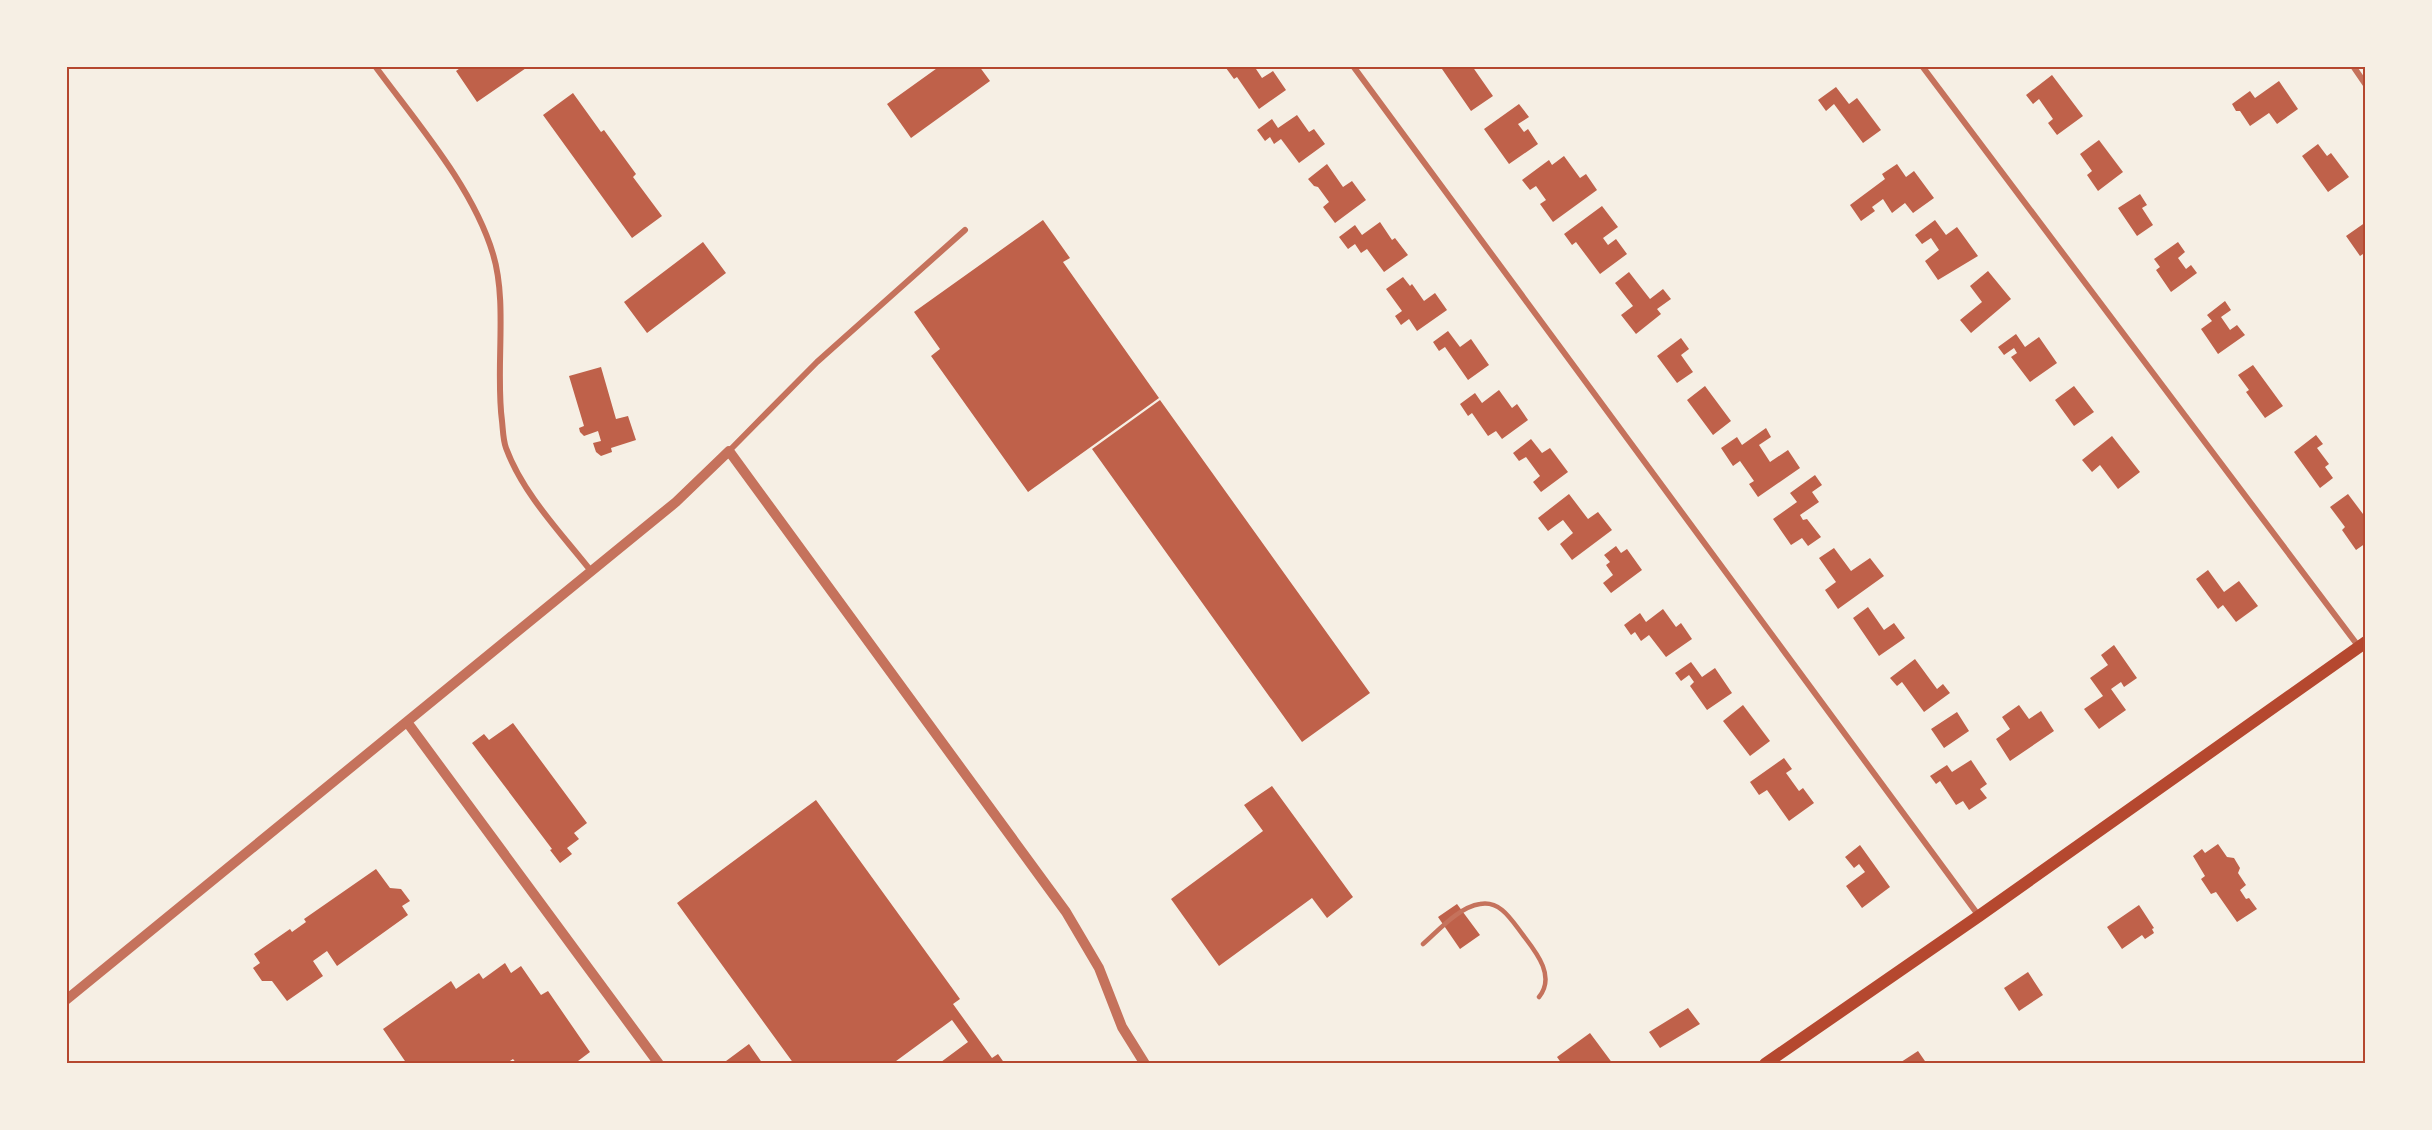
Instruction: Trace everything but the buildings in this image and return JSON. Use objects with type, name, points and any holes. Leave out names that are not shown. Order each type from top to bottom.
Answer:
[{"type":"main road","points":[[1765,1064],[1979,916],[2362,644]]},
{"type":"street","points":[[375,66],[435,147],[478,214],[494,255],[499,300],[500,405],[505,446],[521,481],[591,571]]},
{"type":"street","points":[[1353,66],[1979,916]]},
{"type":"street","points":[[1922,66],[2362,644]]},
{"type":"street","points":[[2353,66],[2366,85]]},
{"type":"street","points":[[66,1000],[676,502],[817,362],[965,231]]},
{"type":"street","points":[[729,451],[1066,912],[1099,968],[1122,1027],[1145,1064]]},
{"type":"street","points":[[408,722],[659,1064]]},
{"type":"lane","points":[[1423,944],[1464,911],[1477,904],[1494,905],[1507,914],[1540,960],[1546,983],[1539,997]]}]
